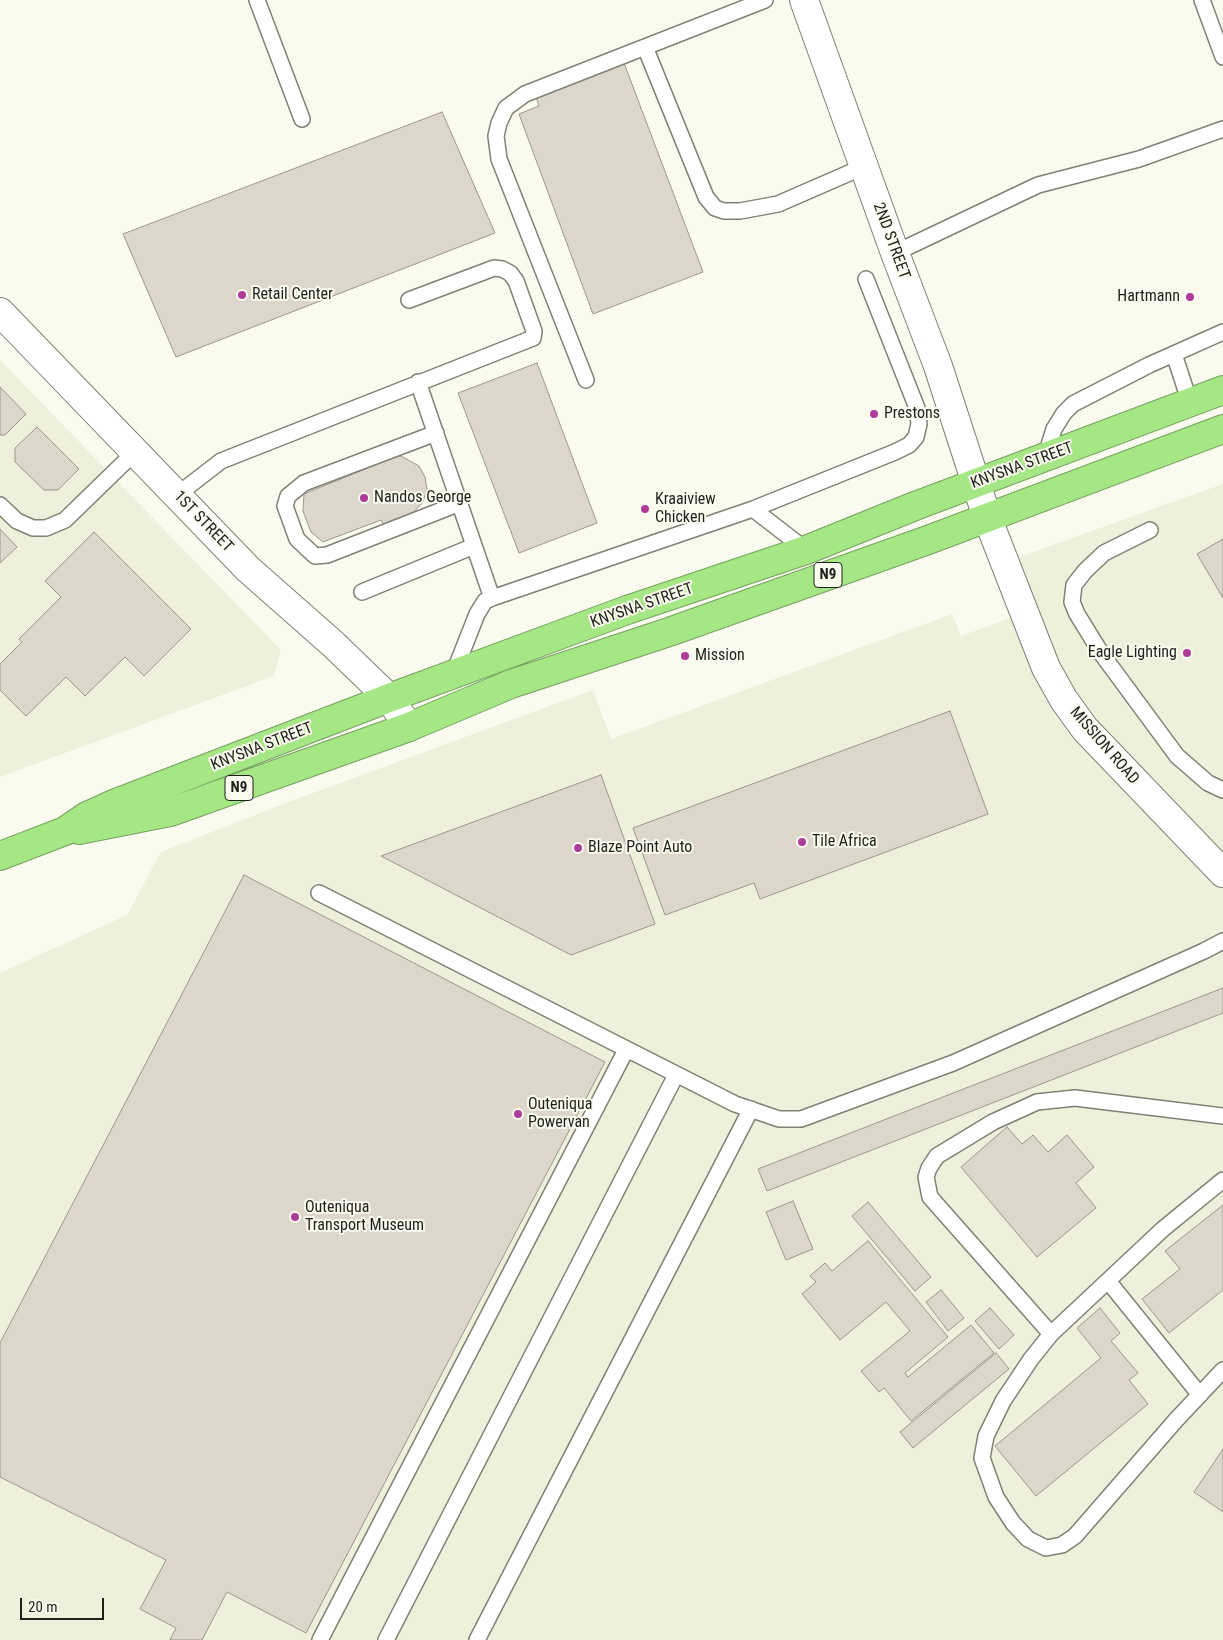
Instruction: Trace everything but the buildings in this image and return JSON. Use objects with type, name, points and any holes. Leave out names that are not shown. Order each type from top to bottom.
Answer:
[{"type":"highway","name":"KNYSNA STREET","points":[[65,832],[87,816],[116,803],[389,698],[626,610],[806,550],[1223,390]]},
{"type":"highway","name":"KNYSNA STREET","points":[[0,856],[65,832],[90,830],[170,812],[409,727],[511,684],[669,632],[1223,429]]},
{"type":"street","name":"2ND STREET","points":[[804,0],[863,168],[938,366],[977,483]]},
{"type":"street","name":"1ST STREET","points":[[0,312],[248,569],[333,644],[389,698],[409,727]]},
{"type":"street","name":"MISSION ROAD","points":[[977,483],[987,517],[1039,652],[1064,700],[1096,742],[1223,873]]},
{"type":"lane","points":[[257,0],[302,119]]},
{"type":"lane","points":[[586,380],[499,159],[496,136],[506,108],[525,94],[765,0]]},
{"type":"lane","points":[[1202,0],[1223,57]]},
{"type":"lane","points":[[645,47],[706,197],[715,208],[724,211],[740,211],[778,204],[863,168]]},
{"type":"lane","points":[[895,253],[1038,185],[1138,159],[1223,129]]},
{"type":"lane","points":[[177,496],[221,461],[531,339],[534,331],[516,281],[510,273],[502,269],[494,268],[409,300]]},
{"type":"lane","points":[[453,675],[477,614],[486,601],[753,509],[909,445],[916,437],[920,424],[917,408],[866,279]]},
{"type":"lane","points":[[1046,458],[1054,429],[1064,412],[1073,404],[1223,332]]},
{"type":"lane","points":[[1174,354],[1190,403]]},
{"type":"lane","points":[[418,382],[492,598]]},
{"type":"lane","points":[[436,433],[304,482],[288,496],[285,506],[297,539],[315,556],[328,555],[460,503]]},
{"type":"lane","points":[[0,504],[17,522],[33,528],[46,528],[65,520],[135,452]]},
{"type":"lane","points":[[753,509],[806,550]]},
{"type":"lane","points":[[1150,530],[1104,553],[1084,571],[1074,585],[1072,602],[1077,614],[1101,653],[1177,756],[1208,783],[1223,790]]},
{"type":"lane","points":[[362,592],[474,546]]},
{"type":"lane","points":[[319,894],[735,1104],[779,1119],[800,1119],[953,1063],[1223,941]]},
{"type":"lane","points":[[320,1640],[626,1050]]},
{"type":"lane","points":[[386,1640],[676,1075]]},
{"type":"lane","points":[[1051,1334],[930,1197],[926,1177],[929,1168],[937,1156],[993,1122],[1037,1102],[1075,1098],[1223,1116]]},
{"type":"lane","points":[[477,1640],[751,1110]]},
{"type":"lane","points":[[1223,1180],[1163,1229],[1051,1334],[1003,1401],[986,1436],[982,1458],[996,1497],[1013,1523],[1028,1539],[1046,1548],[1062,1545],[1075,1536],[1223,1370]]},
{"type":"lane","points":[[1108,1280],[1200,1395]]},
{"type":"shaded area","points":[[0,360],[281,650],[274,676],[0,777]]},
{"type":"shaded area","points":[[1223,484],[1223,1640],[0,1640],[0,973],[127,915],[161,852],[283,804],[593,690],[611,739],[952,614],[961,636],[1024,613],[1005,562]]},
{"type":"place","name":"Retail Center","points":[[242,295]]},
{"type":"place","name":"Hartmann","points":[[1190,297]]},
{"type":"place","name":"Prestons","points":[[874,414]]},
{"type":"place","name":"Nandos George","points":[[364,498]]},
{"type":"place","name":"Kraaiview Chicken","points":[[645,509]]},
{"type":"place","name":"Eagle Lighting","points":[[1187,653]]},
{"type":"place","name":"Mission","points":[[685,656]]},
{"type":"place","name":"Tile Africa","points":[[802,842]]},
{"type":"place","name":"Blaze Point Auto","points":[[578,848]]},
{"type":"place","name":"Outeniqua Powervan","points":[[518,1114]]},
{"type":"place","name":"Outeniqua Transport Museum","points":[[295,1217]]}]
